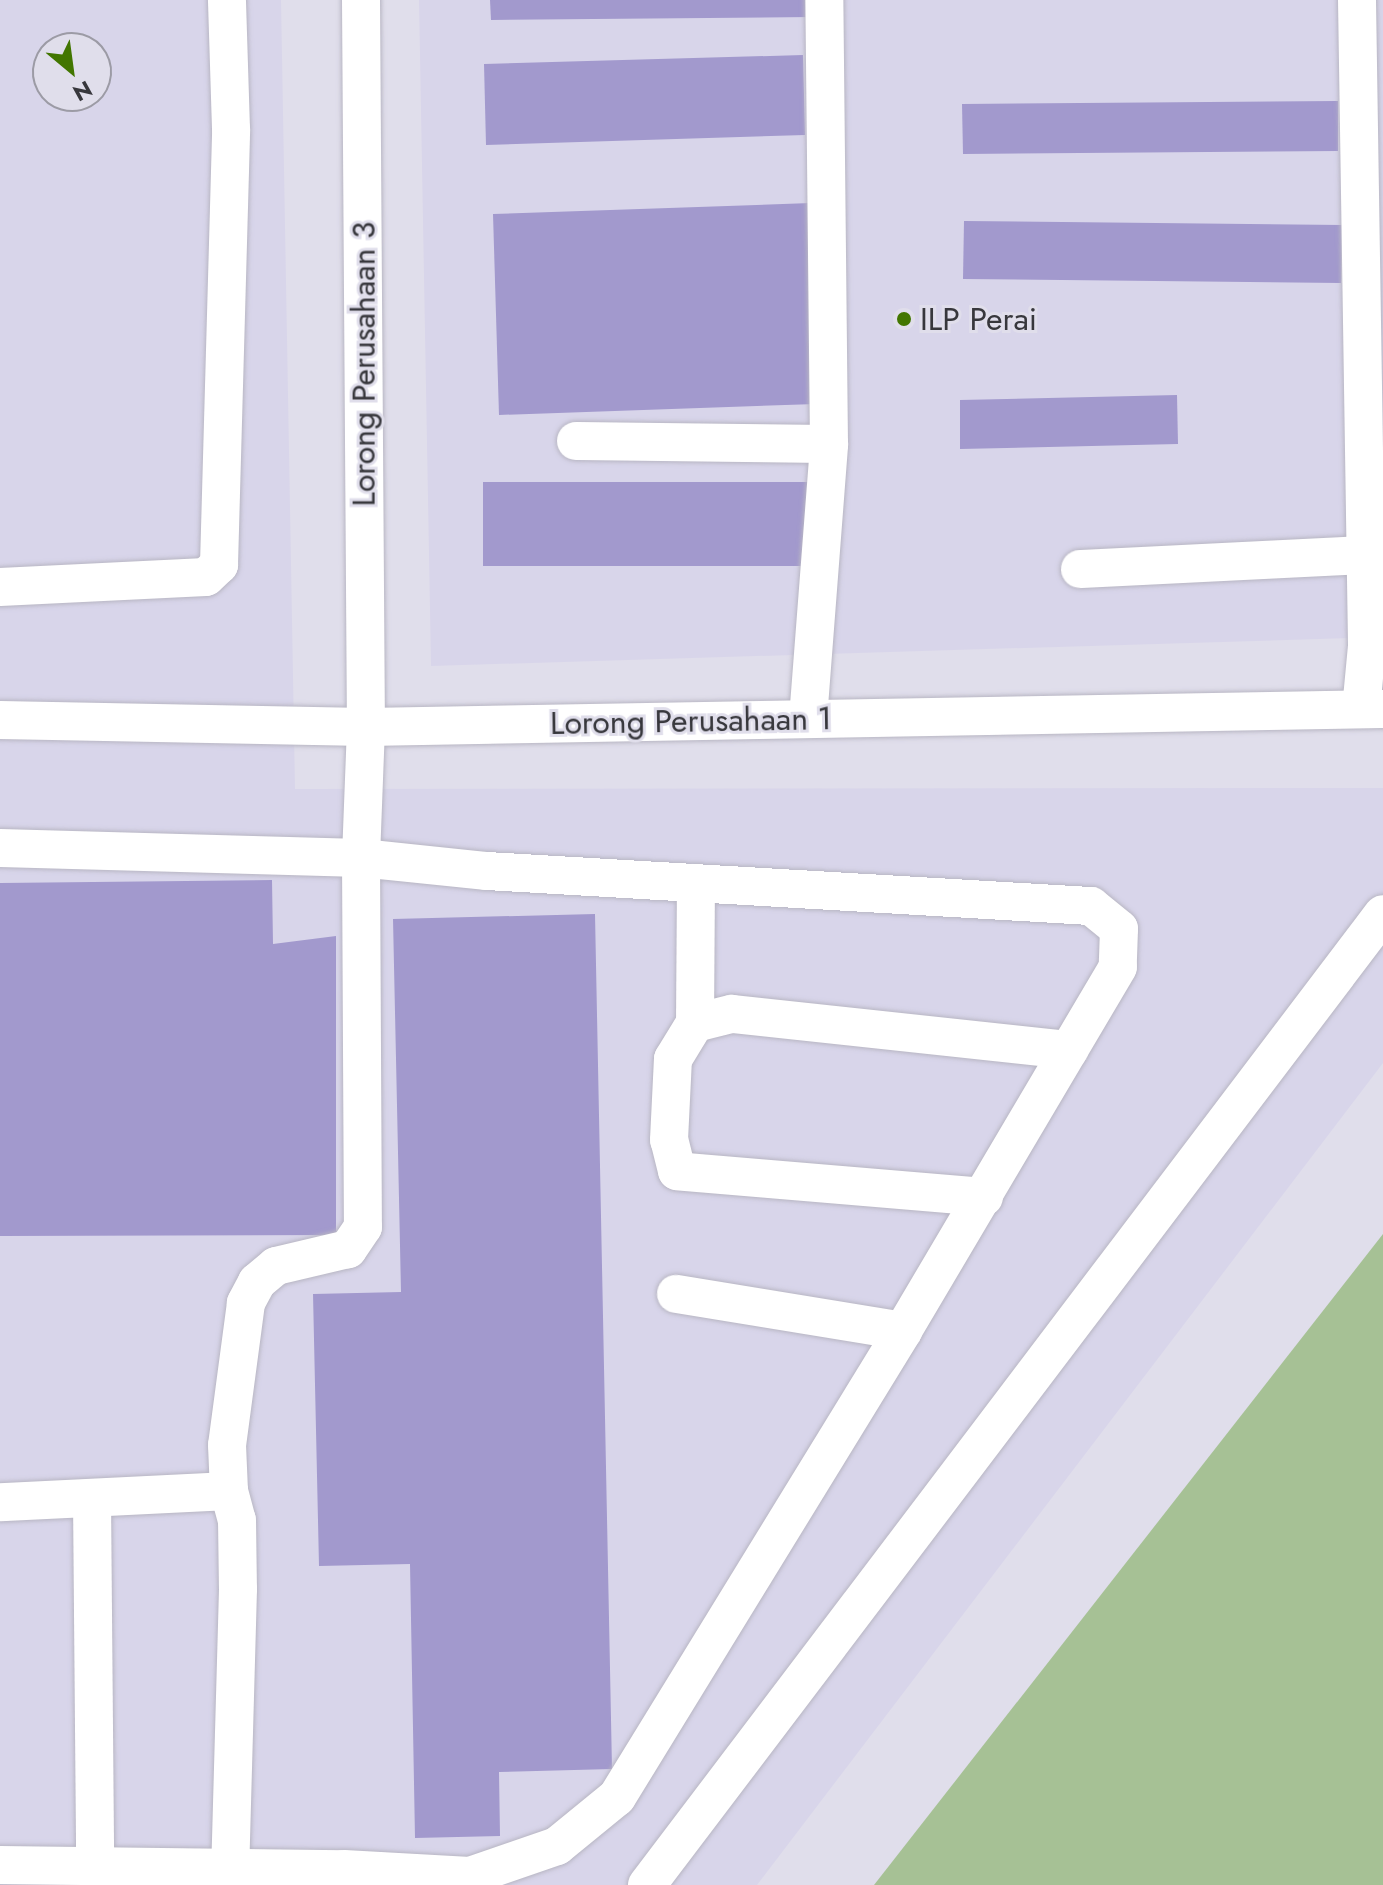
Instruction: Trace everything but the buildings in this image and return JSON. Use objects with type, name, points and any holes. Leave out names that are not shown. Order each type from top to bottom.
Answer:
[{"type":"street","points":[[0,587],[206,577],[219,565],[231,129],[227,0]]},
{"type":"street","name":"Lorong Perusahaan 3","points":[[230,1867],[238,1589],[237,1520],[229,1491],[229,1430],[246,1303],[257,1282],[276,1266],[348,1249],[363,1227],[361,858],[366,727],[361,0]]},
{"type":"street","points":[[808,719],[829,444],[824,0]]},
{"type":"street","points":[[1357,0],[1366,555],[1372,709]]},
{"type":"street","points":[[576,441],[829,444]]},
{"type":"street","points":[[1080,569],[1366,555]]},
{"type":"street","name":"Lorong Perusahaan 1","points":[[0,720],[366,727],[1372,709]]},
{"type":"street","points":[[0,848],[361,858],[406,865],[1091,906],[1119,929],[1118,967],[984,1197],[617,1797],[557,1846],[470,1876],[230,1867],[0,1865]]},
{"type":"street","points":[[696,883],[695,1023],[673,1059],[669,1140],[677,1171],[984,1197]]},
{"type":"street","points":[[647,1885],[1383,914]]},
{"type":"street","points":[[695,1023],[732,1014],[1069,1050]]},
{"type":"street","points":[[676,1294],[903,1331]]},
{"type":"street","points":[[0,1502],[229,1491]]},
{"type":"street","points":[[92,1498],[95,1866]]},
{"type":"shaded area","points":[[0,0],[281,0],[295,789],[1383,788],[1383,1063],[757,1885],[0,1885]]},
{"type":"shaded area","name":"ILP Perai","points":[[419,0],[1383,0],[1383,637],[431,666]]},
{"type":"green space","points":[[1383,1234],[1383,1885],[874,1885]]},
{"type":"place","name":"ILP Perai","points":[[904,319]]}]
